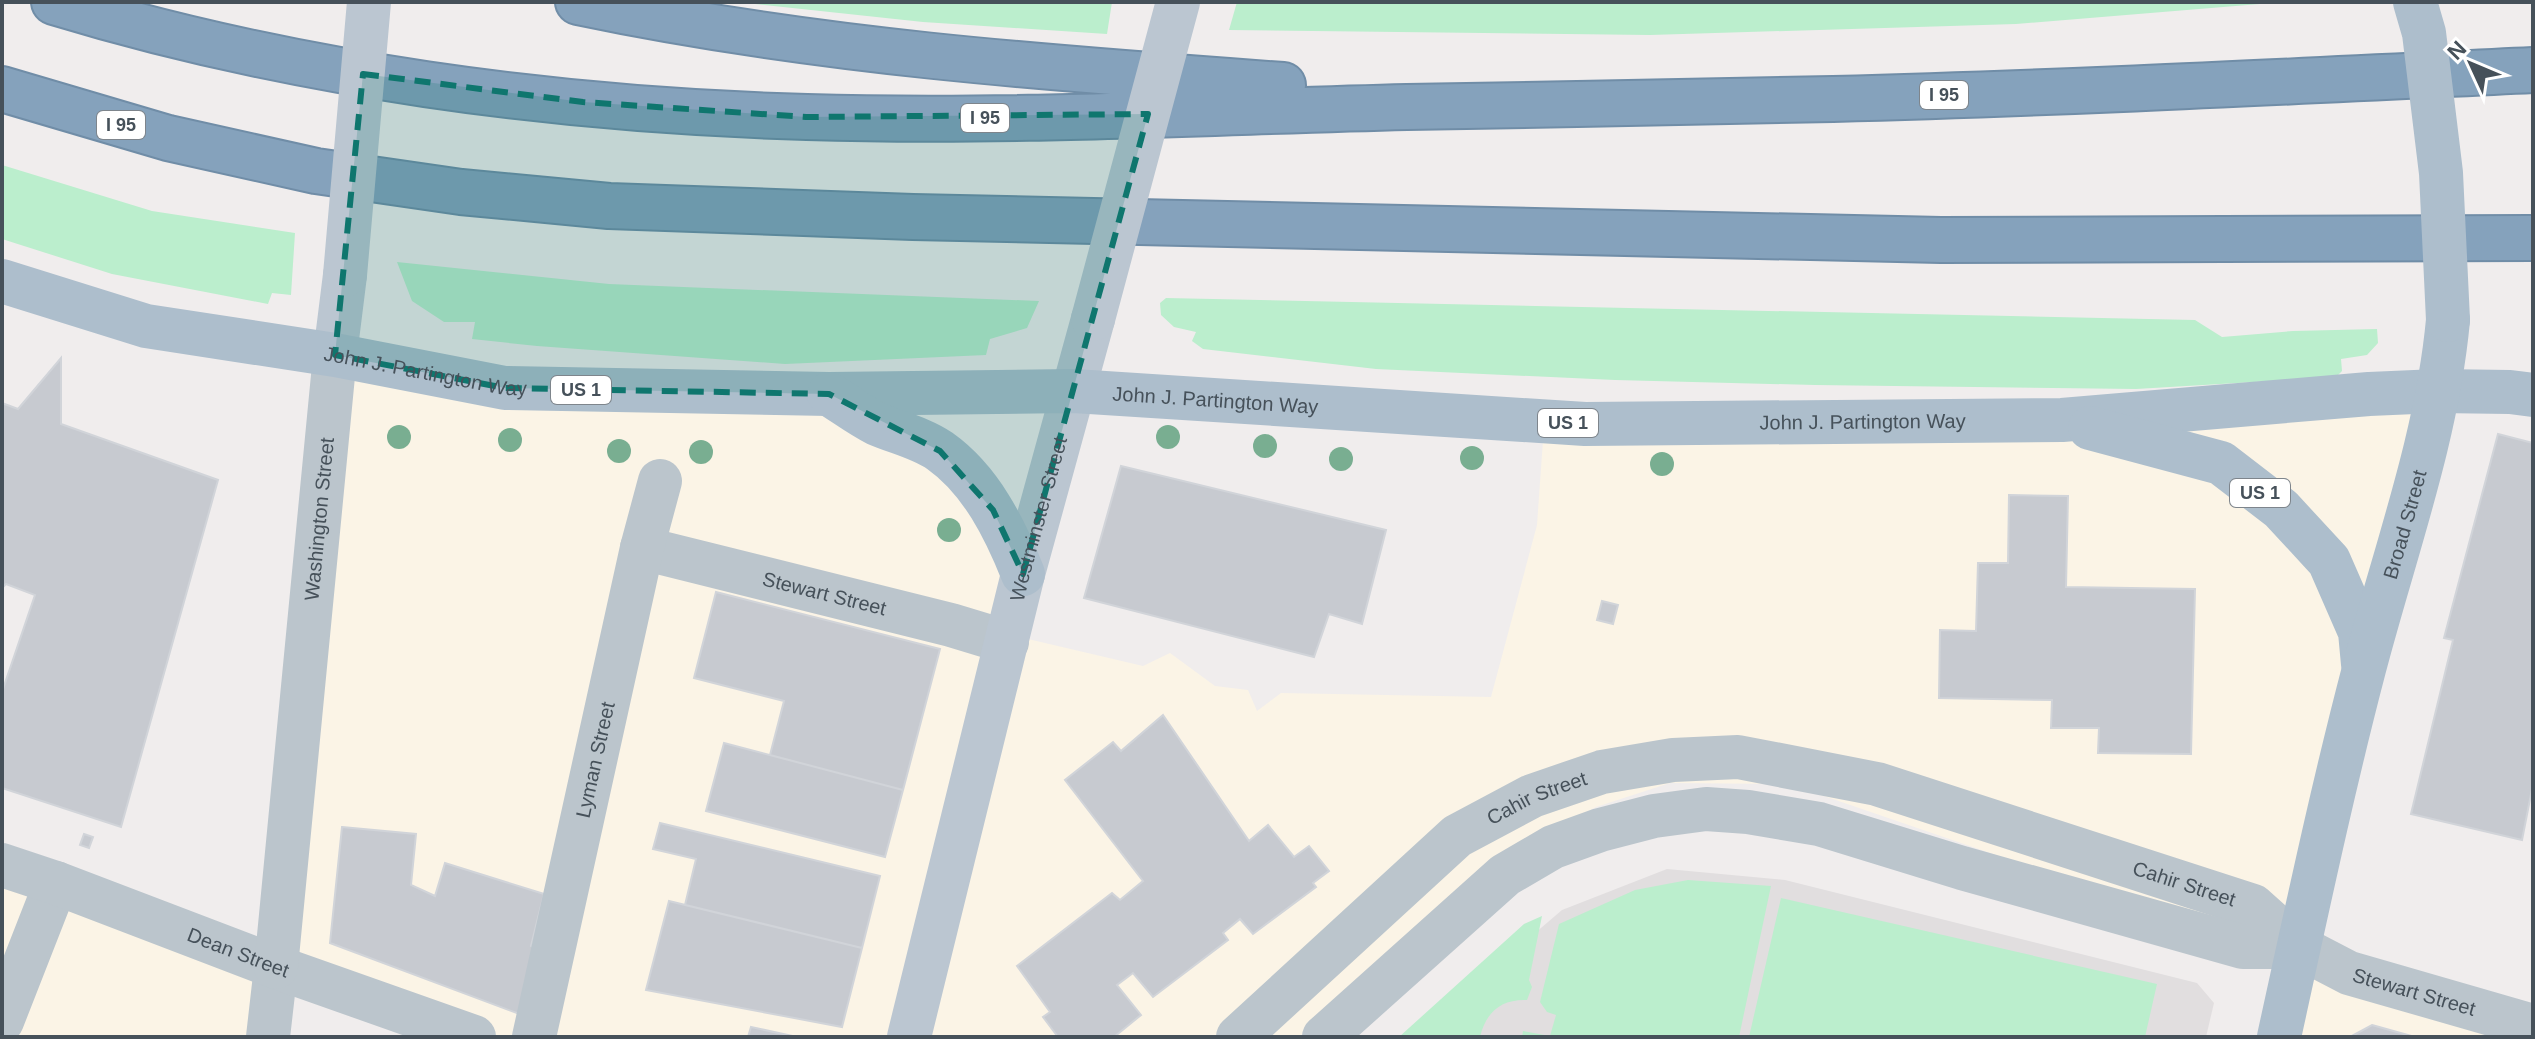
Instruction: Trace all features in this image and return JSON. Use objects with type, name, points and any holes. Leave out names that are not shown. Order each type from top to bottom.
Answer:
[{"type":"highway","name":"I 95","points":[[54,2],[215,45],[358,73],[553,99],[806,117],[957,118],[1964,95],[2533,70]]},
{"type":"highway","points":[[578,2],[780,39],[916,56],[1536,104]]},
{"type":"highway","name":"I 95","points":[[2,89],[168,138],[316,171],[461,192],[609,206],[913,217],[1941,240],[2533,238]]},
{"type":"highway","points":[[2474,240],[2533,257]]},
{"type":"main road","name":"Washington Street","points":[[335,355],[369,2]]},
{"type":"main road","name":"Westminster Street","points":[[909,1037],[1023,574],[1178,2]]},
{"type":"main road","name":"Broad Street","points":[[2279,1037],[2363,671],[2438,391],[2448,320],[2441,173],[2424,33],[2415,2]]},
{"type":"main road","name":"John J. Partington Way","points":[[2,281],[146,326],[335,355],[505,388],[829,394],[1074,391],[1585,424],[2062,420],[2438,391],[2533,395]]},
{"type":"main road","points":[[829,394],[876,424],[940,451],[963,472],[993,510],[1023,574]]},
{"type":"main road","name":"US 1","points":[[2062,420],[2221,463],[2281,509],[2329,561],[2360,632],[2363,671]]},
{"type":"street","name":"Washington Street","points":[[268,1037],[335,355]]},
{"type":"street","name":"Lyman Street","points":[[534,1037],[642,548],[660,481]]},
{"type":"street","name":"Stewart Street","points":[[642,548],[951,625],[1007,642]]},
{"type":"street","name":"Cahir Street","points":[[1238,1037],[1457,836],[1532,796],[1602,772],[1673,760],[1738,757],[1877,784],[2253,906],[2299,947]]},
{"type":"street","points":[[1324,1037],[1454,919],[1517,868],[1553,847],[1600,830],[1654,816],[1706,809],[1748,812],[1819,824],[1962,868],[2243,947],[2299,947]]},
{"type":"street","name":"Dean Street","points":[[2,865],[474,1037]]},
{"type":"street","points":[[2,1021],[56,883]]},
{"type":"street","name":"Stewart Street","points":[[2299,947],[2349,973],[2533,1026]]},
{"type":"highlighted area","points":[[363,74],[583,102],[806,117],[1148,114],[1023,574],[993,510],[940,451],[829,394],[505,388],[335,355]]},
{"type":"shaded area","points":[[341,359],[833,388],[962,477],[1028,639],[1143,666],[1170,653],[1215,686],[1248,690],[1257,711],[1281,693],[1491,697],[1537,525],[1544,426],[2421,407],[2311,961],[2533,1037],[2294,1037],[2311,963],[1789,784],[1670,783],[1596,807],[1536,838],[1474,884],[1299,1037],[483,1037],[295,971],[277,1037],[2,1037],[2,866],[262,958]]},
{"type":"shaded area","points":[[1667,869],[1785,880],[2197,983],[2214,1003],[2206,1037],[1413,1037],[1562,910]]},
{"type":"green space","points":[[737,2],[1112,2],[1107,34],[923,22]]},
{"type":"green space","points":[[1237,2],[2284,2],[2016,24],[1650,35],[1229,30]]},
{"type":"green space","points":[[2,165],[152,211],[295,233],[291,295],[272,293],[268,304],[112,274],[2,239]]},
{"type":"green space","points":[[397,262],[609,284],[1039,301],[1027,328],[990,339],[986,355],[785,364],[472,339],[475,322],[444,322],[412,301]]},
{"type":"green space","points":[[1166,298],[2195,320],[2222,337],[2377,329],[2378,343],[2367,355],[2341,359],[2342,371],[2336,377],[2136,389],[1615,380],[1376,369],[1203,349],[1192,341],[1196,332],[1174,327],[1161,315],[1160,303]]},
{"type":"green space","points":[[1688,880],[1771,886],[1739,1037],[1522,1037],[1523,1031],[1550,1036],[1556,1015],[1547,1012],[1540,1002],[1559,924],[1635,890]]},
{"type":"green space","points":[[1781,898],[2157,984],[2145,1037],[1749,1037]]},
{"type":"green space","points":[[1542,916],[1529,980],[1532,987],[1527,1000],[1510,1002],[1496,1009],[1486,1021],[1480,1037],[1399,1037],[1524,924]]},
{"type":"building","points":[[61,358],[61,424],[218,480],[121,827],[2,788],[2,692],[35,595],[6,584],[2,588],[2,403],[18,409]]},
{"type":"building","points":[[2498,434],[2533,443],[2533,784],[2522,840],[2411,814],[2453,640],[2444,638]]},
{"type":"building","points":[[1121,466],[1386,530],[1362,624],[1329,614],[1314,657],[1084,598]]},
{"type":"building","points":[[2009,495],[2068,496],[2066,587],[2195,589],[2191,754],[2098,753],[2099,728],[2051,728],[2052,700],[1939,698],[1940,630],[1976,631],[1978,563],[2008,563]]},
{"type":"building","points":[[716,592],[940,649],[903,790],[770,755],[784,701],[694,678]]},
{"type":"building","points":[[1602,601],[1618,605],[1613,624],[1597,620]]},
{"type":"building","points":[[1163,715],[1249,841],[1268,825],[1294,857],[1309,846],[1329,871],[1313,883],[1316,887],[1253,934],[1240,919],[1223,933],[1228,940],[1153,997],[1133,973],[1117,985],[1141,1015],[1114,1037],[1058,1037],[1043,1017],[1050,1012],[1017,966],[1112,893],[1120,900],[1143,881],[1065,780],[1113,742],[1121,751]]},
{"type":"building","points":[[724,743],[903,790],[885,857],[706,811]]},
{"type":"building","points":[[660,823],[880,876],[862,948],[685,905],[696,859],[653,849]]},
{"type":"building","points":[[342,827],[416,834],[411,885],[435,896],[445,863],[544,894],[531,946],[536,948],[522,1015],[330,943]]},
{"type":"building","points":[[84,834],[93,837],[89,848],[80,845]]},
{"type":"building","points":[[669,901],[862,948],[842,1027],[646,990]]},
{"type":"building","points":[[2372,1025],[2415,1037],[2350,1037]]},
{"type":"building","points":[[751,1027],[797,1037],[748,1037]]}]
